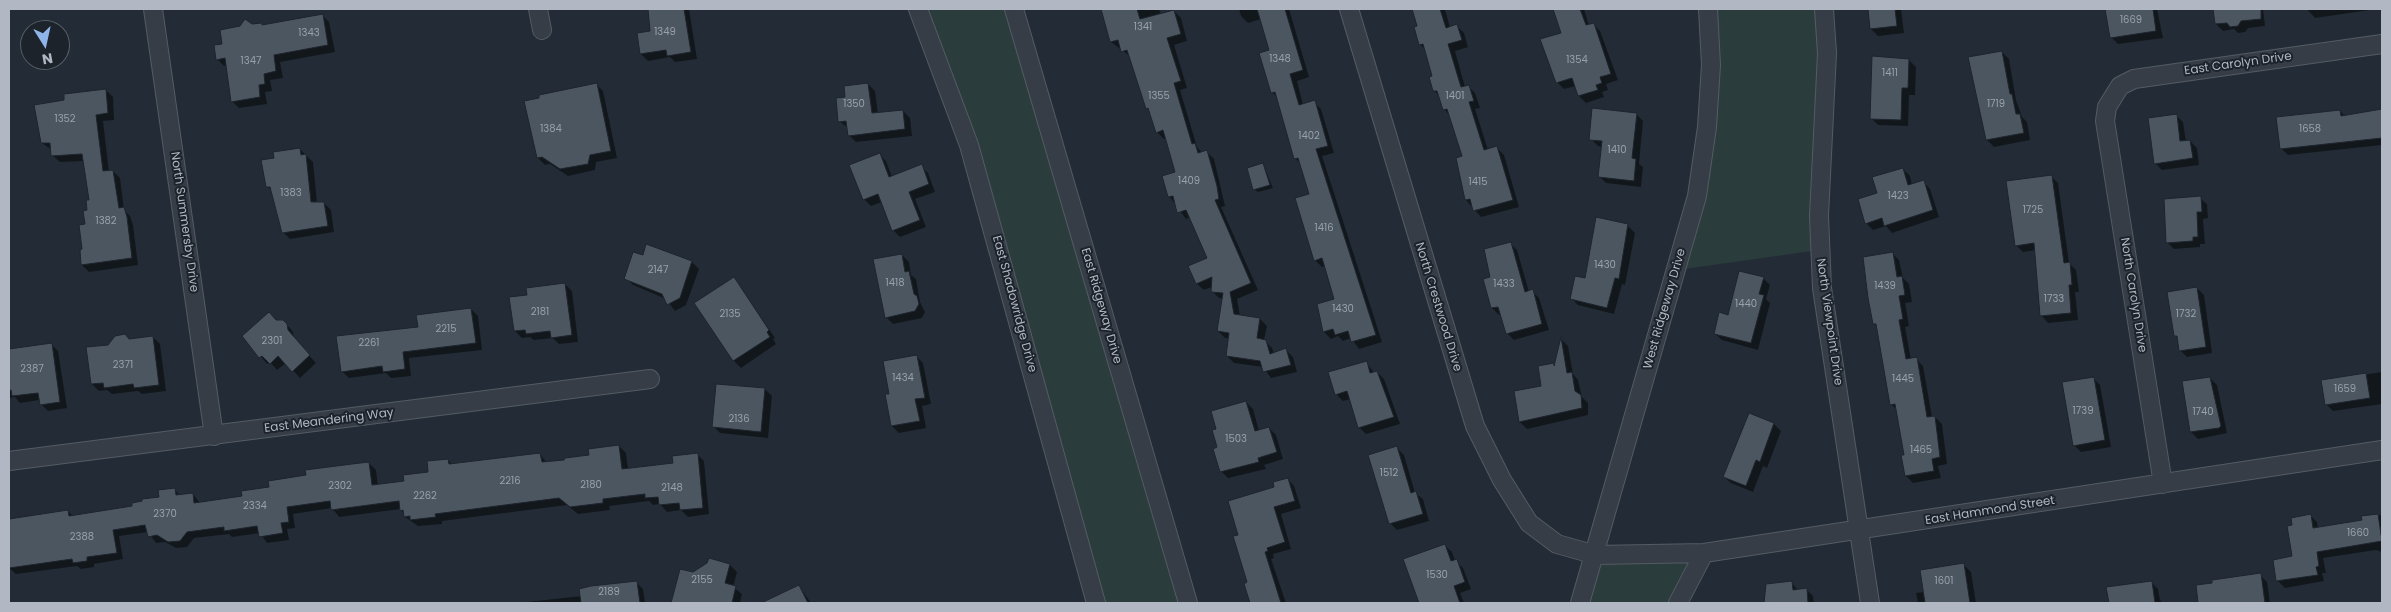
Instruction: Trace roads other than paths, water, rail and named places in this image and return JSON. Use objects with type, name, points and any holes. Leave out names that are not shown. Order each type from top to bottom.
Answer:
[{"type":"street","name":"North Summersby Drive","points":[[153,9],[214,436]]},
{"type":"street","points":[[538,9],[542,30]]},
{"type":"street","name":"East Shadowridge Drive","points":[[918,9],[970,145],[1096,603]]},
{"type":"street","name":"East Ridgeway Drive","points":[[1014,9],[1188,603]]},
{"type":"street","name":"North Crestwood Drive","points":[[1349,9],[1475,426],[1502,480],[1529,523],[1557,544],[1596,555]]},
{"type":"street","name":"West Ridgeway Drive","points":[[1580,603],[1596,555],[1697,196],[1707,127],[1711,65],[1708,9]]},
{"type":"street","name":"North Viewpoint Drive","points":[[1824,9],[1827,52],[1819,250],[1822,288],[1870,603]]},
{"type":"street","name":"East Carolyn Drive","points":[[2107,107],[2120,86],[2134,79],[2382,44]]},
{"type":"street","name":"North Carolyn Drive","points":[[2107,107],[2105,121],[2163,484]]},
{"type":"street","name":"East Meandering Way","points":[[9,461],[650,379]]},
{"type":"street","name":"East Hammond Street","points":[[1596,555],[1704,553],[1859,531],[2382,450]]},
{"type":"street","points":[[1678,603],[1704,553]]}]
